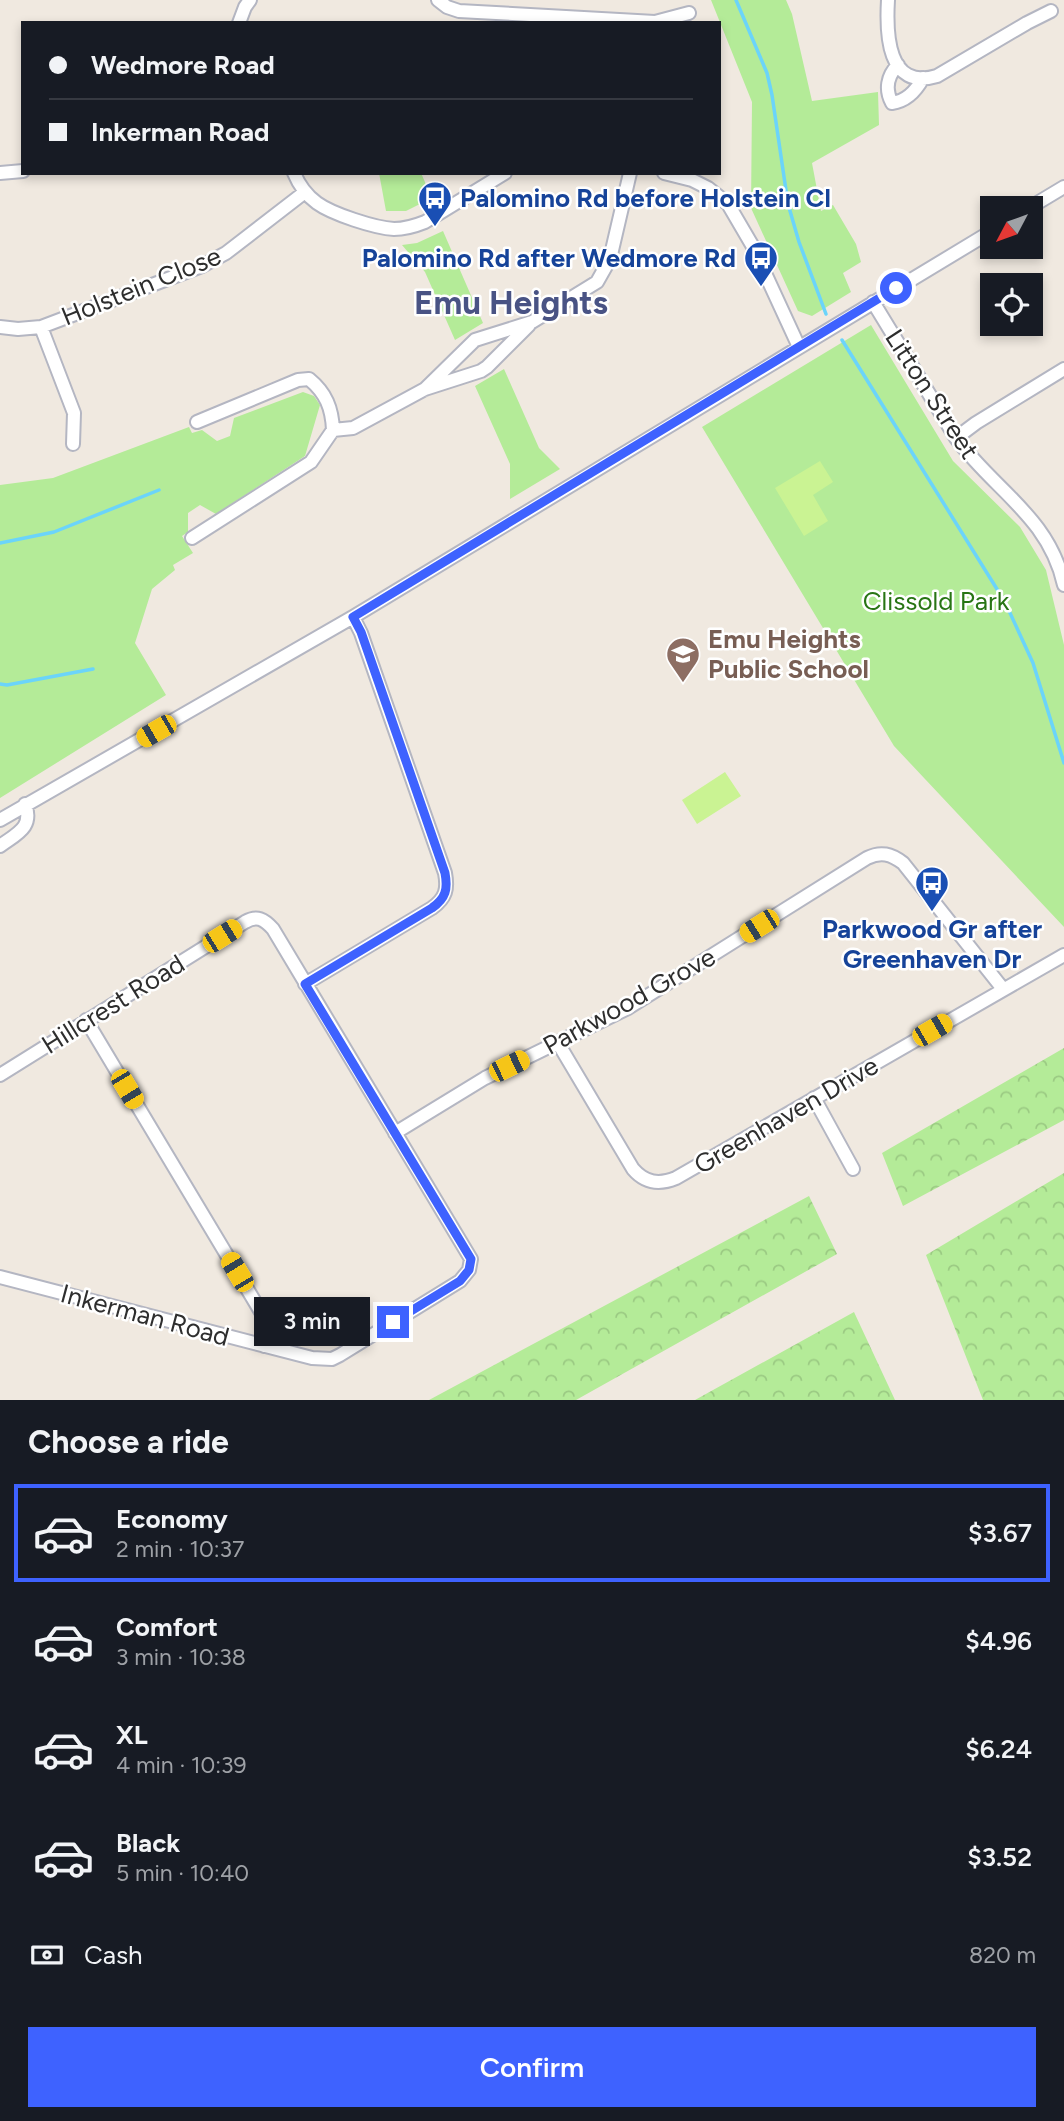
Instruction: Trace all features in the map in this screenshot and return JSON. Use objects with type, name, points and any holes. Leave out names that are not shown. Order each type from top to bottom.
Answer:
[{"type":"street","points":[[438,0],[459,11],[638,21]]},
{"type":"street","points":[[888,0],[888,39],[892,57],[909,75],[923,78],[937,76],[1051,11]]},
{"type":"street","points":[[239,21],[242,2]]},
{"type":"street","points":[[660,21],[689,13]]},
{"type":"street","points":[[898,65],[888,78],[892,103],[900,102],[913,93],[923,78]]},
{"type":"street","points":[[0,173],[21,171]]},
{"type":"street","points":[[295,175],[305,192],[323,207],[383,227],[407,228],[425,222],[502,175]]},
{"type":"street","points":[[425,389],[468,344],[532,322],[597,282],[610,258],[630,175]]},
{"type":"street","points":[[672,175],[708,187],[733,210],[799,347]]},
{"type":"street","points":[[1043,200],[1064,187]]},
{"type":"street","name":"Holstein Close","points":[[0,327],[41,327],[220,257],[305,192]]},
{"type":"street","points":[[0,820],[353,617],[980,237]]},
{"type":"street","name":"Litton Street","points":[[873,302],[956,438],[1059,552],[1064,585]]},
{"type":"street","points":[[333,430],[354,428],[425,389],[487,367],[532,322]]},
{"type":"street","points":[[41,327],[74,412],[73,444]]},
{"type":"street","points":[[956,438],[1064,369]]},
{"type":"street","points":[[192,538],[311,462],[333,430],[332,411],[318,386],[309,379],[298,380],[197,422]]},
{"type":"street","points":[[353,617],[361,632],[445,873],[447,891],[442,900],[432,908],[305,984],[395,1133]]},
{"type":"street","points":[[0,846],[26,825],[29,816],[25,804]]},
{"type":"street","name":"Parkwood Grove","points":[[395,1133],[485,1078],[628,1008],[879,853],[903,863],[1003,989]]},
{"type":"street","name":"Hillcrest Road","points":[[0,1074],[255,917],[273,929],[305,984]]},
{"type":"street","name":"Greenhaven Drive","points":[[558,1044],[633,1168],[645,1179],[660,1183],[676,1178],[1064,955]]},
{"type":"street","points":[[86,1020],[264,1317],[264,1346]]},
{"type":"street","points":[[814,1098],[853,1169]]},
{"type":"street","name":"Inkerman Road","points":[[0,1277],[312,1358],[332,1359],[460,1281],[470,1266],[471,1259],[467,1250],[395,1133]]},
{"type":"green space","points":[[711,0],[786,0],[792,14],[812,101],[878,92],[879,125],[812,163],[821,211],[833,205],[856,244],[861,262],[843,273],[851,292],[812,316],[798,311],[751,208],[752,102]]},
{"type":"green space","points":[[379,175],[422,175],[432,198],[406,211],[386,211]]},
{"type":"green space","points":[[443,231],[483,323],[455,340],[425,272],[402,245],[417,243]]},
{"type":"green space","name":"Clissold Park","points":[[871,325],[953,461],[1020,527],[1046,570],[1064,645],[1064,927],[894,746],[702,427]]},
{"type":"green space","points":[[504,369],[539,448],[560,469],[510,499],[510,464],[475,386]]},
{"type":"green space","points":[[303,392],[314,396],[320,405],[305,456],[216,514],[200,505],[188,513],[188,532],[182,536],[193,553],[173,565],[175,570],[152,589],[135,643],[166,695],[0,798],[0,485],[53,478],[189,427],[192,433],[202,430],[217,441],[230,436],[234,418]]},
{"type":"green space","points":[[820,461],[833,482],[813,495],[828,521],[804,536],[775,488]]},
{"type":"green space","points":[[725,772],[741,796],[697,824],[682,800]]},
{"type":"green space","points":[[1064,1048],[1064,1120],[903,1206],[882,1153]]},
{"type":"green space","points":[[1064,1173],[1064,1400],[983,1400],[926,1255]]},
{"type":"green space","points":[[809,1196],[837,1254],[576,1400],[429,1400]]},
{"type":"green space","points":[[854,1312],[895,1400],[695,1400]]},
{"type":"waterway","points":[[736,0],[767,73],[788,204],[826,314]]},
{"type":"waterway","points":[[842,340],[1005,602],[1033,663],[1064,763]]},
{"type":"waterway","points":[[0,543],[54,532],[159,490]]},
{"type":"waterway","points":[[0,684],[7,685],[93,669]]},
{"type":"place","name":"Palomino Rd before Holstein Cl","points":[[435,228]]},
{"type":"place","name":"Palomino Rd after Wedmore Rd","points":[[761,288]]},
{"type":"place","name":"Emu Heights Public School","points":[[683,684]]},
{"type":"place","name":"Parkwood Gr after Greenhaven Dr","points":[[932,913]]},
{"type":"district","name":"Emu Heights","points":[[511,302]]},
{"type":"route","points":[[393,1322],[460,1281],[469,1270],[471,1259],[305,984],[432,908],[442,900],[447,891],[445,873],[361,632],[353,617],[896,288]]}]
